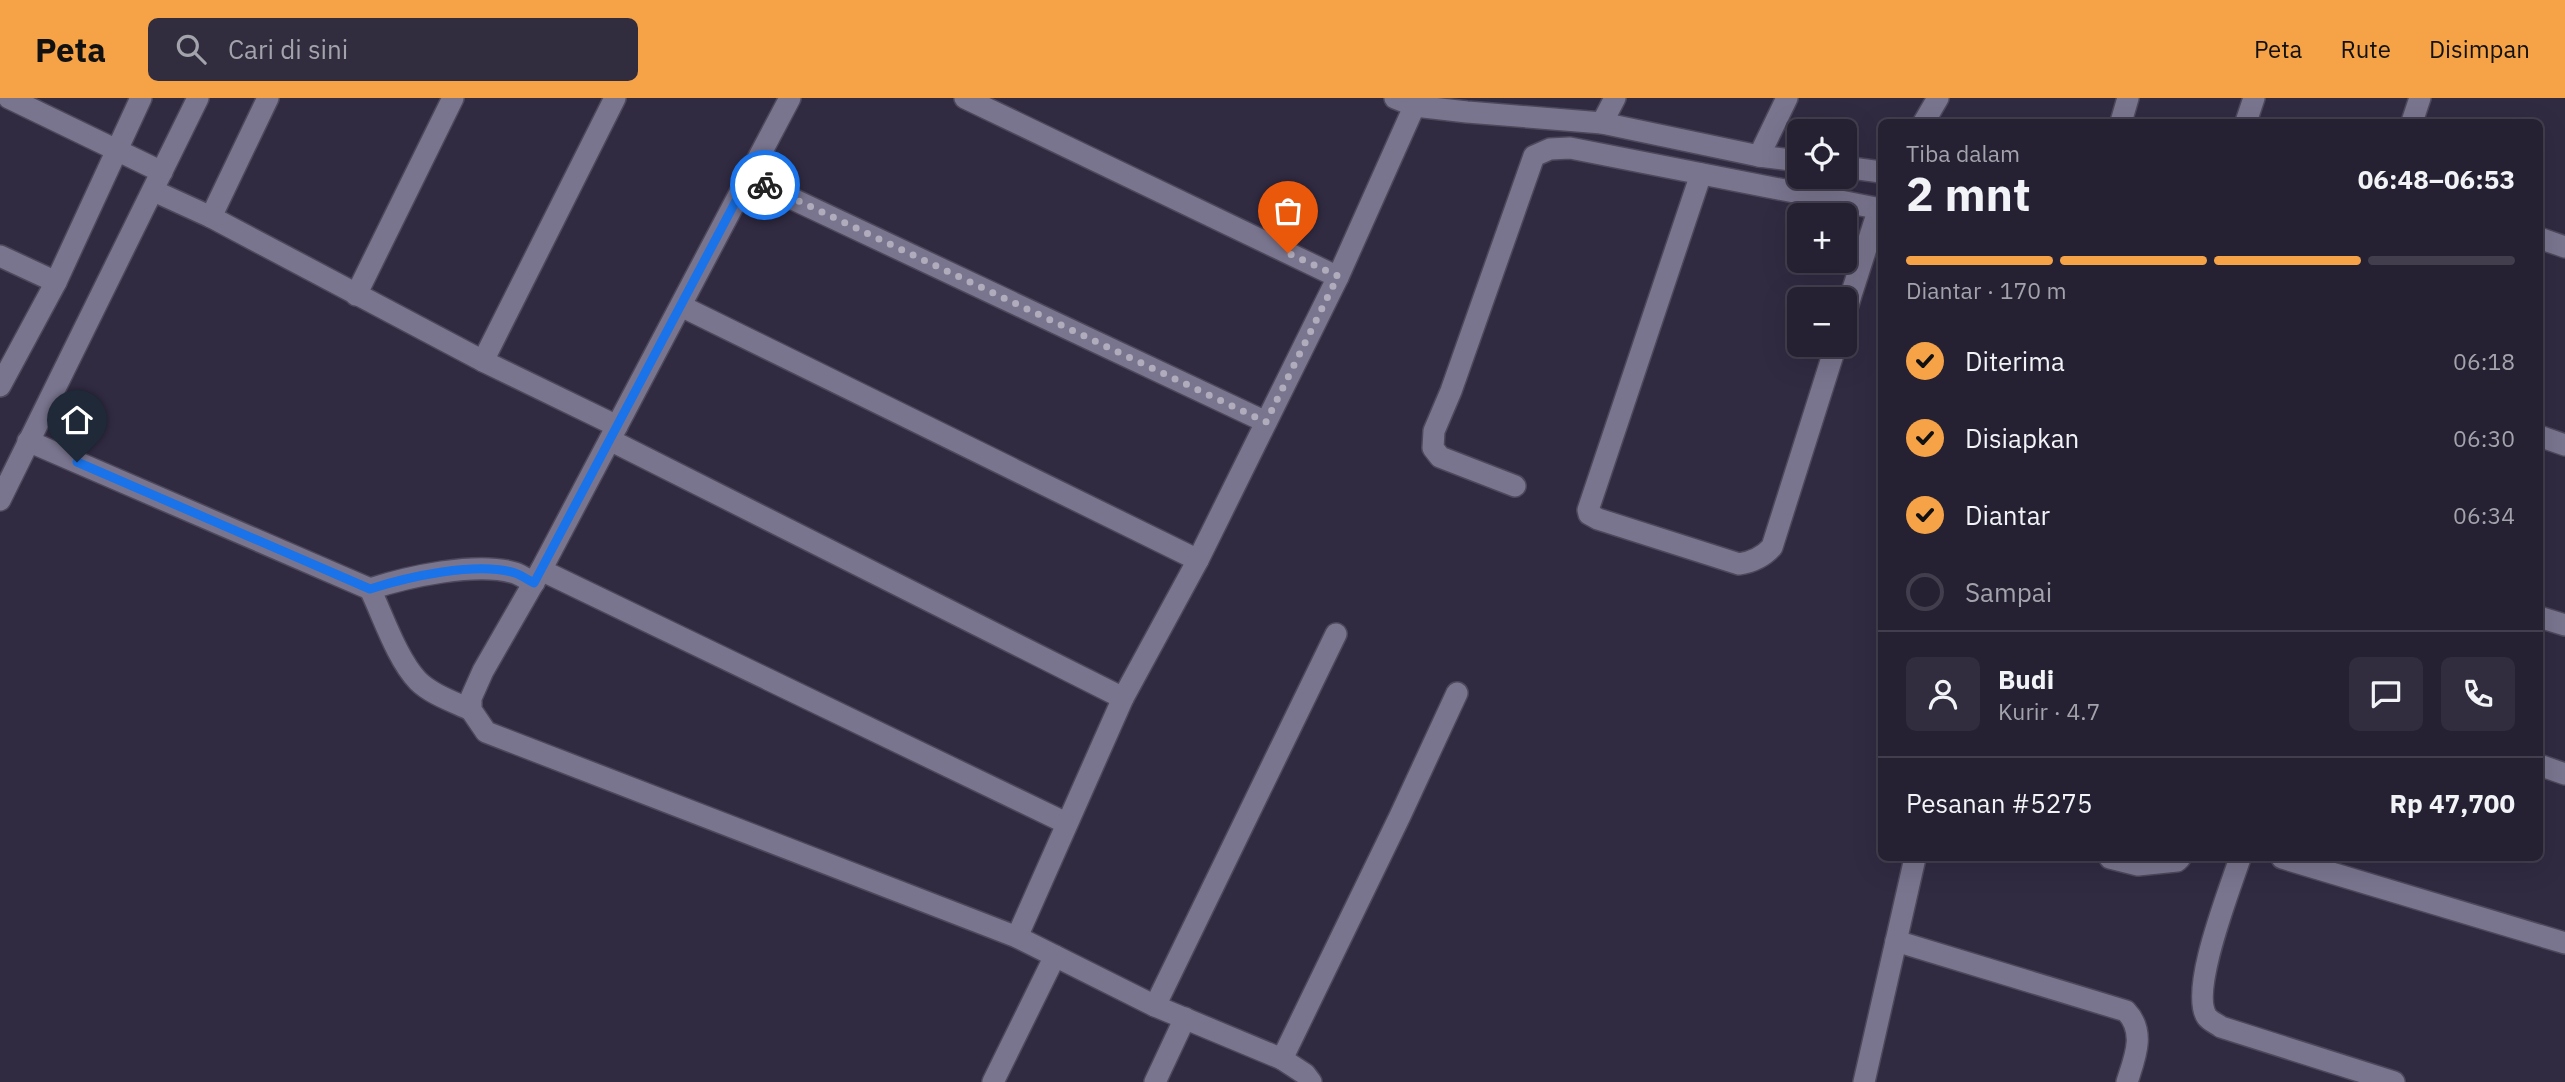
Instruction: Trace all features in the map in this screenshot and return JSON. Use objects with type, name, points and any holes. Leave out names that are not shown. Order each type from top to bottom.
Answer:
[{"type":"street","points":[[9,98],[116,151],[211,217],[614,433],[1123,698]]},
{"type":"street","points":[[0,386],[56,282],[141,98]]},
{"type":"street","points":[[0,500],[5,475],[28,441],[198,98]]},
{"type":"street","points":[[211,217],[268,98]]},
{"type":"street","points":[[356,295],[453,98]]},
{"type":"street","points":[[483,361],[615,98]]},
{"type":"street","points":[[471,710],[471,698],[483,671],[538,576],[790,98]]},
{"type":"street","points":[[965,98],[1338,276]]},
{"type":"street","points":[[1602,123],[1615,98]]},
{"type":"street","points":[[1759,156],[1787,98]]},
{"type":"street","points":[[1926,119],[1938,98]]},
{"type":"street","points":[[2122,119],[2128,98]]},
{"type":"street","points":[[2247,119],[2254,98]]},
{"type":"street","points":[[2413,119],[2420,98]]},
{"type":"street","points":[[1017,937],[1123,698],[1198,560],[1338,276],[1409,101],[1602,123],[1787,160]]},
{"type":"street","points":[[1515,486],[1440,457],[1433,447],[1434,432],[1534,156],[1550,149],[1570,148],[1878,209]]},
{"type":"street","points":[[1857,169],[1878,172]]},
{"type":"street","points":[[1701,174],[1588,510],[1589,514],[1739,564],[1748,563],[1766,553],[1772,547],[1832,357]]},
{"type":"street","points":[[748,178],[1266,422]]},
{"type":"street","points":[[1854,287],[1878,215]]},
{"type":"street","points":[[2543,239],[2565,247]]},
{"type":"street","points":[[0,256],[56,282]]},
{"type":"street","points":[[681,306],[1198,560]]},
{"type":"street","points":[[2543,437],[2565,445]]},
{"type":"street","points":[[28,441],[370,589],[404,660],[419,681],[440,696],[471,710],[486,732],[1017,937],[1156,1006],[1282,1059],[1305,1074],[1311,1082]]},
{"type":"street","points":[[370,589],[426,575],[488,570],[538,576],[1066,823]]},
{"type":"street","points":[[2543,618],[2565,625]]},
{"type":"street","points":[[1156,1006],[1336,634]]},
{"type":"street","points":[[1282,1059],[1457,693]]},
{"type":"street","points":[[2543,766],[2565,774]]},
{"type":"street","points":[[1864,1082],[1914,861]]},
{"type":"street","points":[[2122,861],[2138,865],[2177,861]]},
{"type":"street","points":[[2239,861],[2205,970],[2203,1005],[2208,1019],[2221,1027],[2394,1082]]},
{"type":"street","points":[[2292,861],[2565,943]]},
{"type":"street","points":[[1896,940],[2126,1011],[2136,1021],[2138,1047],[2127,1082]]},
{"type":"street","points":[[993,1082],[1055,956]]},
{"type":"street","points":[[1155,1082],[1185,1018]]},
{"type":"way so far","points":[[765,185],[1266,422],[1338,276],[1288,253]]},
{"type":"route","points":[[77,462],[370,589],[394,581],[455,571],[488,570],[514,573],[534,583],[748,178],[765,185]]}]
